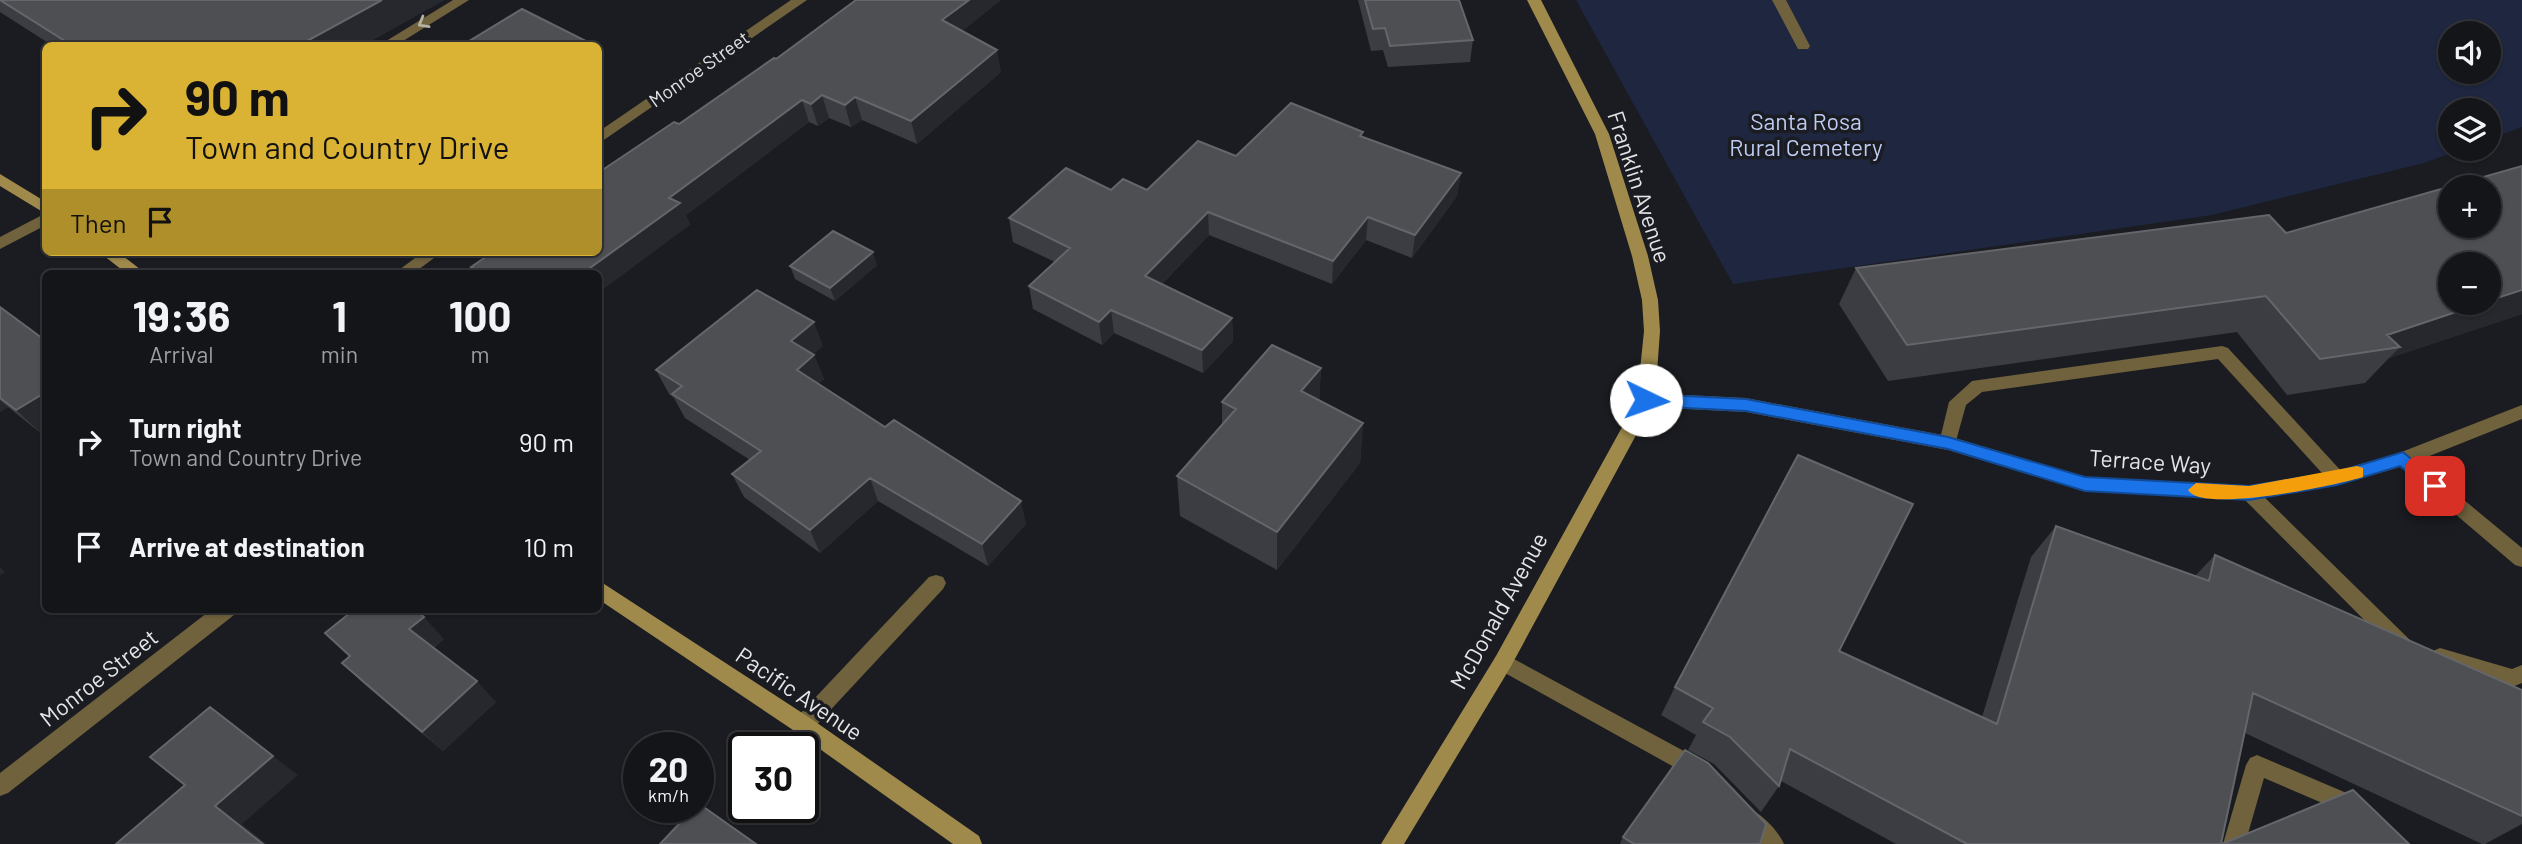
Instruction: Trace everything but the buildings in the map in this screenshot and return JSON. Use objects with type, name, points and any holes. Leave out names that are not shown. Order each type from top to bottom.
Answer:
[{"type":"street","points":[[391,42],[462,0]]},
{"type":"street","name":"Monroe Street","points":[[602,136],[800,0]]},
{"type":"street","name":"Franklin Avenue","points":[[1534,0],[1601,134],[1640,257],[1650,300],[1652,331],[1646,400]]},
{"type":"street","points":[[1779,0],[1803,46]]},
{"type":"street","points":[[0,179],[42,206]]},
{"type":"street","points":[[0,244],[42,220]]},
{"type":"street","points":[[113,256],[133,270]]},
{"type":"street","points":[[407,270],[428,256]]},
{"type":"street","points":[[1948,443],[1958,402],[1978,386],[2222,352],[2337,478]]},
{"type":"street","name":"Terrace Way","points":[[1646,400],[1746,405],[1948,443],[2085,484],[2249,493],[2337,478],[2403,459],[2522,412]]},
{"type":"street","name":"McDonald Avenue","points":[[1392,844],[1503,662],[1646,400]]},
{"type":"street","points":[[2403,459],[2522,559]]},
{"type":"street","points":[[2249,493],[2403,646],[2512,678],[2522,674]]},
{"type":"street","points":[[803,725],[936,583]]},
{"type":"street","name":"Pacific Avenue","points":[[602,591],[803,725],[971,844]]},
{"type":"street","name":"Monroe Street","points":[[0,786],[222,613]]},
{"type":"street","points":[[1503,662],[1705,774],[1714,783]]},
{"type":"street","points":[[2234,844],[2257,765],[2353,805],[2372,824]]},
{"type":"street","points":[[1734,804],[1773,844]]},
{"type":"green space","name":"Santa Rosa Rural Cemetery","points":[[1576,0],[2522,0],[2522,127],[2501,135],[2501,98],[2438,98],[2438,158],[2212,215],[1733,284]]},
{"type":"slow traffic","points":[[2196,490],[2249,493],[2357,472]]},
{"type":"route","points":[[1646,400],[1746,405],[1948,443],[2085,484],[2249,493],[2337,478],[2403,459],[2435,486]]}]
